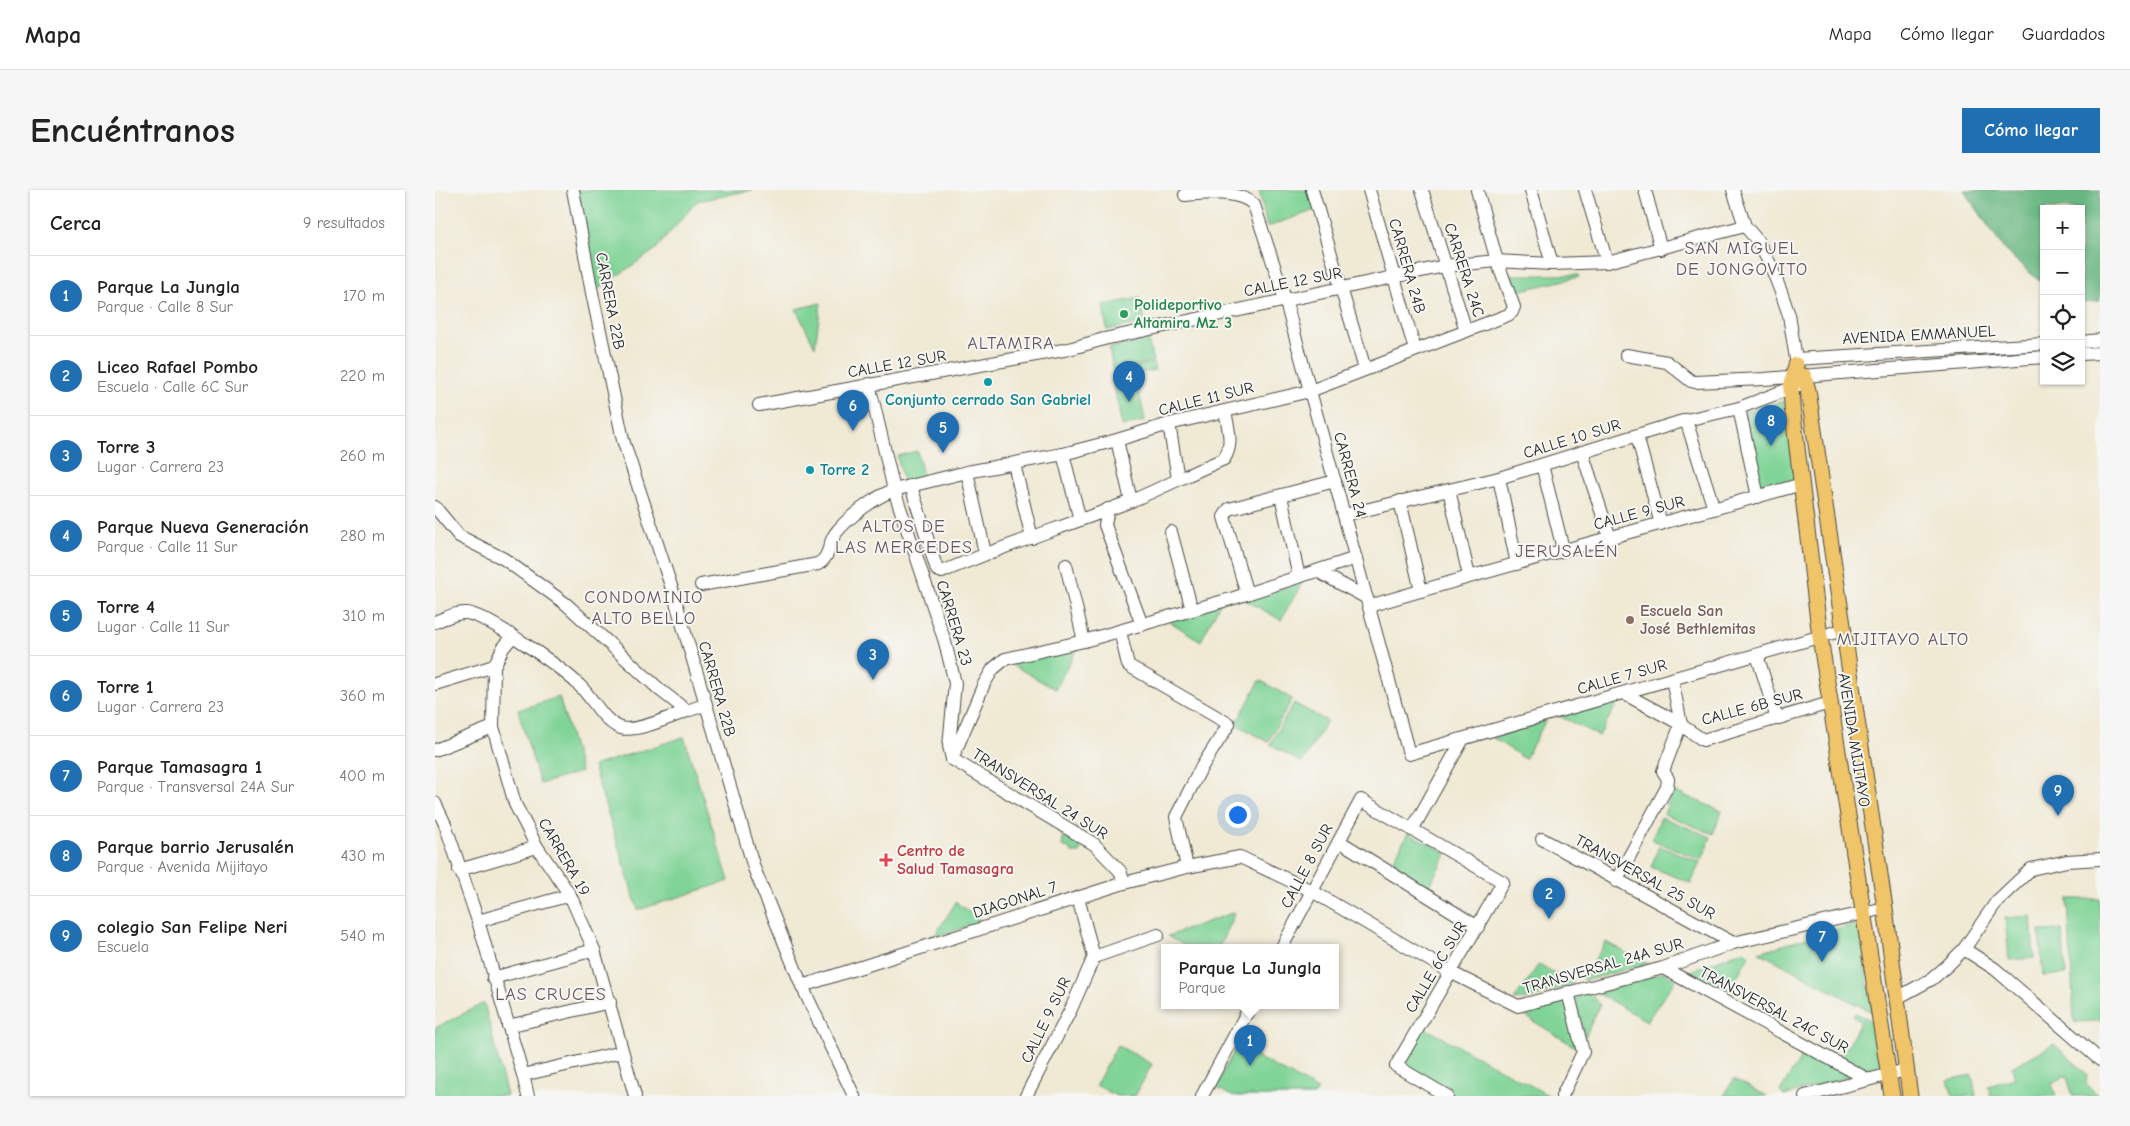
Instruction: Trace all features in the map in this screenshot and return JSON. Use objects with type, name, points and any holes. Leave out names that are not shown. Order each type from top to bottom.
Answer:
[{"type":"main road","name":"AVENIDA MIJITAYO","points":[[1798,374],[1802,484],[1820,637],[1892,1096]]},
{"type":"main road","name":"AVENIDA MIJITAYO","points":[[1798,374],[1843,630],[1885,908],[1910,1096]]},
{"type":"street","points":[[574,196],[586,190]]},
{"type":"street","points":[[1312,190],[1365,369]]},
{"type":"street","name":"CARRERA 24B","points":[[1369,190],[1415,350]]},
{"type":"street","name":"CARRERA 24C","points":[[1422,190],[1467,331]]},
{"type":"street","points":[[1477,190],[1497,261]]},
{"type":"street","points":[[1531,190],[1552,264]]},
{"type":"street","points":[[1585,190],[1607,262]]},
{"type":"street","points":[[1645,190],[1661,249]]},
{"type":"street","points":[[1625,355],[1667,362],[1691,381],[1695,382],[1798,374],[1789,316],[1781,292],[1761,248],[1745,226],[1733,190]]},
{"type":"street","name":"CARRERA 24","points":[[1185,194],[1223,192],[1244,196],[1254,205],[1285,299],[1409,754]]},
{"type":"street","name":"CARRERA 22B","points":[[574,196],[607,368],[623,440],[673,592],[704,705],[754,868],[803,986],[854,1096]]},
{"type":"street","name":"CALLE 12 SUR","points":[[759,405],[1069,349],[1104,339],[1285,299],[1445,266],[1497,261],[1552,264],[1607,262],[1745,226]]},
{"type":"street","name":"CALLE 11 SUR","points":[[701,585],[818,564],[824,560],[834,536],[843,526],[883,494],[894,490],[967,472],[1063,454],[1169,424],[1310,390],[1507,315],[1512,312],[1514,307],[1497,261]]},
{"type":"street","points":[[2085,342],[2100,340]]},
{"type":"street","name":"AVENIDA EMMANUEL","points":[[1798,374],[2040,344]]},
{"type":"street","points":[[2085,354],[2100,353]]},
{"type":"street","name":"AVENIDA EMMANUEL","points":[[1798,374],[2040,357]]},
{"type":"street","name":"CALLE 10 SUR","points":[[1344,515],[1499,478],[1686,420],[1739,408],[1798,374]]},
{"type":"street","name":"CARRERA 23","points":[[869,384],[894,490],[945,642],[955,683],[949,746],[952,759]]},
{"type":"street","points":[[1739,408],[1758,497]]},
{"type":"street","points":[[911,486],[937,570],[942,572],[985,554],[1131,501],[1224,459],[1229,450],[1230,441],[1225,411]]},
{"type":"street","points":[[1686,420],[1714,509]]},
{"type":"street","points":[[1169,424],[1178,479]]},
{"type":"street","points":[[1637,436],[1661,524]]},
{"type":"street","points":[[1117,440],[1131,501]]},
{"type":"street","points":[[1582,452],[1611,538]]},
{"type":"street","points":[[1063,454],[1080,520]]},
{"type":"street","points":[[1014,464],[1032,538]]},
{"type":"street","points":[[1542,465],[1563,549]]},
{"type":"street","points":[[967,472],[985,554]]},
{"type":"street","points":[[1499,478],[1517,564]]},
{"type":"street","points":[[1247,594],[1224,517],[1229,509],[1335,481]]},
{"type":"street","name":"CALLE 9 SUR","points":[[1368,602],[1421,591],[1563,549],[1611,538],[1802,484]]},
{"type":"street","points":[[1449,490],[1469,576]]},
{"type":"street","points":[[1281,496],[1299,577]]},
{"type":"street","points":[[1400,501],[1421,591]]},
{"type":"street","points":[[435,507],[459,536],[504,560],[566,604],[660,690],[687,711]]},
{"type":"street","points":[[1108,509],[1105,524],[1142,625]]},
{"type":"street","points":[[1171,532],[1192,610]]},
{"type":"street","points":[[952,759],[984,684],[993,669],[1005,659],[1085,641],[1142,625],[1247,594],[1356,558]]},
{"type":"street","points":[[1066,565],[1085,641]]},
{"type":"street","points":[[1317,571],[1368,602]]},
{"type":"street","points":[[435,622],[458,613],[470,614],[513,636],[579,684],[609,720],[621,728],[633,729],[704,705]]},
{"type":"street","name":"CALLE 7 SUR","points":[[1409,754],[1843,630]]},
{"type":"street","points":[[1120,631],[1131,667],[1229,724],[1201,768],[1176,817],[1187,867]]},
{"type":"street","name":"CARRERA 19","points":[[513,636],[503,648],[494,666],[493,727],[515,804],[537,846],[570,895],[594,950],[610,1002],[634,1096]]},
{"type":"street","points":[[1757,655],[1777,719]]},
{"type":"street","points":[[435,684],[494,666]]},
{"type":"street","points":[[1672,679],[1681,724]]},
{"type":"street","points":[[1623,694],[1681,724]]},
{"type":"street","name":"CALLE 6B SUR","points":[[1616,881],[1667,787],[1667,779],[1663,772],[1681,724],[1703,740],[1830,703]]},
{"type":"street","points":[[435,750],[493,727]]},
{"type":"street","points":[[1412,830],[1463,739]]},
{"type":"street","name":"TRANSVERSAL 24 SUR","points":[[952,759],[1094,844],[1120,871],[1124,883]]},
{"type":"street","name":"CALLE 8 SUR","points":[[1284,944],[1361,800],[1412,830]]},
{"type":"street","points":[[435,803],[445,824],[459,870],[478,921],[528,1096]]},
{"type":"street","name":"CALLE 6C SUR","points":[[1412,830],[1503,882],[1396,1066],[1447,1096]]},
{"type":"street","name":"TRANSVERSAL 25 SUR","points":[[1542,839],[1733,944]]},
{"type":"street","points":[[1339,841],[1478,927]]},
{"type":"street","points":[[459,870],[537,846]]},
{"type":"street","name":"TRANSVERSAL 24A SUR","points":[[1240,857],[1312,891],[1451,972],[1519,1006],[1663,968],[1733,944],[1885,908]]},
{"type":"street","name":"DIAGONAL 7","points":[[803,986],[1124,883],[1187,867],[1240,857]]},
{"type":"street","points":[[1897,998],[1931,979],[1964,949],[1997,902],[2031,869],[2067,861],[2100,859]]},
{"type":"street","points":[[478,921],[570,895]]},
{"type":"street","points":[[1078,898],[1094,958],[1158,935]]},
{"type":"street","points":[[1964,949],[1995,969],[2100,1060]]},
{"type":"street","points":[[493,978],[594,950]]},
{"type":"street","name":"CALLE 9 SUR","points":[[1027,1096],[1071,1009],[1094,958]]},
{"type":"street","name":"TRANSVERSAL 24C SUR","points":[[1665,969],[1867,1079]]},
{"type":"street","points":[[1562,1096],[1583,1052],[1569,992]]},
{"type":"street","points":[[508,1026],[610,1002]]},
{"type":"street","points":[[1202,1096],[1249,1009]]},
{"type":"street","points":[[523,1075],[622,1052]]},
{"type":"street","points":[[1811,1095],[1906,1070]]},
{"type":"green space","points":[[573,190],[752,190],[697,201],[655,250],[592,293]]},
{"type":"green space","points":[[1259,190],[1309,190],[1315,210],[1267,227]]},
{"type":"green space","points":[[1964,190],[2100,190],[2100,301],[2085,303],[2085,205],[2040,205],[2040,282],[2005,251]]},
{"type":"green space","points":[[1510,275],[1578,275],[1579,277],[1513,292]]},
{"type":"green space","name":"Polideportivo Altamira Mz. 3","points":[[1140,298],[1145,322],[1107,330],[1103,305]]},
{"type":"green space","points":[[821,303],[815,347],[796,309]]},
{"type":"green space","points":[[1148,340],[1153,361],[1113,370],[1109,348]]},
{"type":"green space","points":[[1153,363],[1155,370],[1115,379],[1113,371]]},
{"type":"green space","points":[[1136,377],[1145,421],[1122,426],[1113,382]]},
{"type":"green space","points":[[1784,401],[1796,481],[1759,491],[1744,412]]},
{"type":"green space","points":[[917,451],[924,480],[904,485],[897,456]]},
{"type":"green space","points":[[1302,583],[1281,620],[1242,598]]},
{"type":"green space","points":[[1220,603],[1201,641],[1167,620]]},
{"type":"green space","points":[[1080,644],[1055,689],[1009,663]]},
{"type":"green space","points":[[1260,680],[1292,699],[1268,742],[1236,724]]},
{"type":"green space","points":[[559,697],[581,772],[540,784],[518,710]]},
{"type":"green space","points":[[1619,700],[1599,736],[1559,716]]},
{"type":"green space","points":[[1294,703],[1327,721],[1302,763],[1270,744]]},
{"type":"green space","points":[[1546,720],[1525,759],[1493,738]]},
{"type":"green space","points":[[684,737],[729,881],[638,910],[593,766]]},
{"type":"green space","points":[[1673,791],[1722,811],[1713,834],[1664,814]]},
{"type":"green space","points":[[1661,817],[1711,837],[1702,860],[1652,840]]},
{"type":"green space","points":[[1408,833],[1447,853],[1426,892],[1389,868]]},
{"type":"green space","points":[[1063,838],[1068,838],[1073,843],[1077,842],[1081,845],[1080,853],[1072,853],[1069,848],[1062,846]]},
{"type":"green space","points":[[1659,846],[1700,862],[1691,883],[1651,867]]},
{"type":"green space","points":[[2068,899],[2100,899],[2100,1021],[2074,1022]]},
{"type":"green space","points":[[956,902],[982,922],[934,937]]},
{"type":"green space","points":[[1235,912],[1220,944],[1182,944],[1168,936]]},
{"type":"green space","points":[[2031,916],[2034,958],[2009,960],[2005,918]]},
{"type":"green space","points":[[1858,923],[1873,1013],[1759,952]]},
{"type":"green space","points":[[2062,930],[2066,974],[2043,976],[2039,931]]},
{"type":"green space","points":[[1606,942],[1648,964],[1584,981],[1582,979]]},
{"type":"green space","points":[[1744,950],[1749,956],[1726,995],[1686,973]]},
{"type":"green space","points":[[1539,964],[1574,984],[1528,999],[1514,1000]]},
{"type":"green space","points":[[1664,972],[1675,980],[1647,1021],[1597,993]]},
{"type":"green space","points":[[1588,992],[1600,1004],[1585,1037],[1574,999]]},
{"type":"green space","points":[[1567,999],[1575,1047],[1522,1014]]},
{"type":"green space","points":[[484,1003],[507,1096],[435,1096],[435,1028]]},
{"type":"green space","points":[[1855,1013],[1876,1022],[1884,1071],[1869,1075],[1840,1060],[1861,1021],[1853,1017]]},
{"type":"green space","points":[[1423,1027],[1550,1096],[1454,1096],[1401,1067]]},
{"type":"green space","points":[[2054,1044],[2087,1074],[2086,1083],[2098,1096],[2073,1096],[2066,1075],[2052,1084],[2056,1096],[1991,1096],[1988,1086],[2015,1078],[2012,1067]]},
{"type":"green space","points":[[1117,1045],[1152,1064],[1135,1096],[1116,1096],[1096,1085]]},
{"type":"green space","points":[[1237,1046],[1318,1090],[1314,1096],[1232,1096],[1215,1087]]},
{"type":"green space","points":[[1805,1051],[1854,1075],[1784,1096],[1780,1091]]},
{"type":"green space","points":[[1972,1075],[1976,1096],[1953,1096],[1948,1080]]},
{"type":"green space","points":[[1734,1079],[1767,1096],[1724,1096]]},
{"type":"place","name":"Polideportivo Altamira Mz. 3","points":[[1124,314]]},
{"type":"place","name":"Conjunto cerrado San Gabriel","points":[[988,382]]},
{"type":"place","name":"Parque Nueva Generación","points":[[1129,402]]},
{"type":"place","name":"Torre 1","points":[[853,431]]},
{"type":"place","name":"Parque barrio Jerusalén","points":[[1771,446]]},
{"type":"place","name":"Torre 4","points":[[943,453]]},
{"type":"place","name":"Torre 2","points":[[810,470]]},
{"type":"place","name":"Escuela San José Bethlemitas","points":[[1630,620]]},
{"type":"place","name":"Torre 3","points":[[873,680]]},
{"type":"place","name":"colegio San Felipe Neri","points":[[2058,816]]},
{"type":"place","name":"Centro de Salud Tamasagra","points":[[886,860]]},
{"type":"place","name":"Liceo Rafael Pombo","points":[[1549,919]]},
{"type":"place","name":"Parque Tamasagra 1","points":[[1822,962]]},
{"type":"place","name":"Parque La Jungla","points":[[1250,1066]]},
{"type":"district","name":"SAN MIGUEL DE JONGOVITO","points":[[1742,258]]},
{"type":"district","name":"ALTAMIRA","points":[[1011,343]]},
{"type":"district","name":"ALTOS DE LAS MERCEDES","points":[[904,536]]},
{"type":"district","name":"JERUSALÉN","points":[[1567,551]]},
{"type":"district","name":"CONDOMINIO ALTO BELLO","points":[[644,607]]},
{"type":"district","name":"MIJITAYO ALTO","points":[[1903,639]]},
{"type":"district","name":"LAS CRUCES","points":[[551,994]]}]
